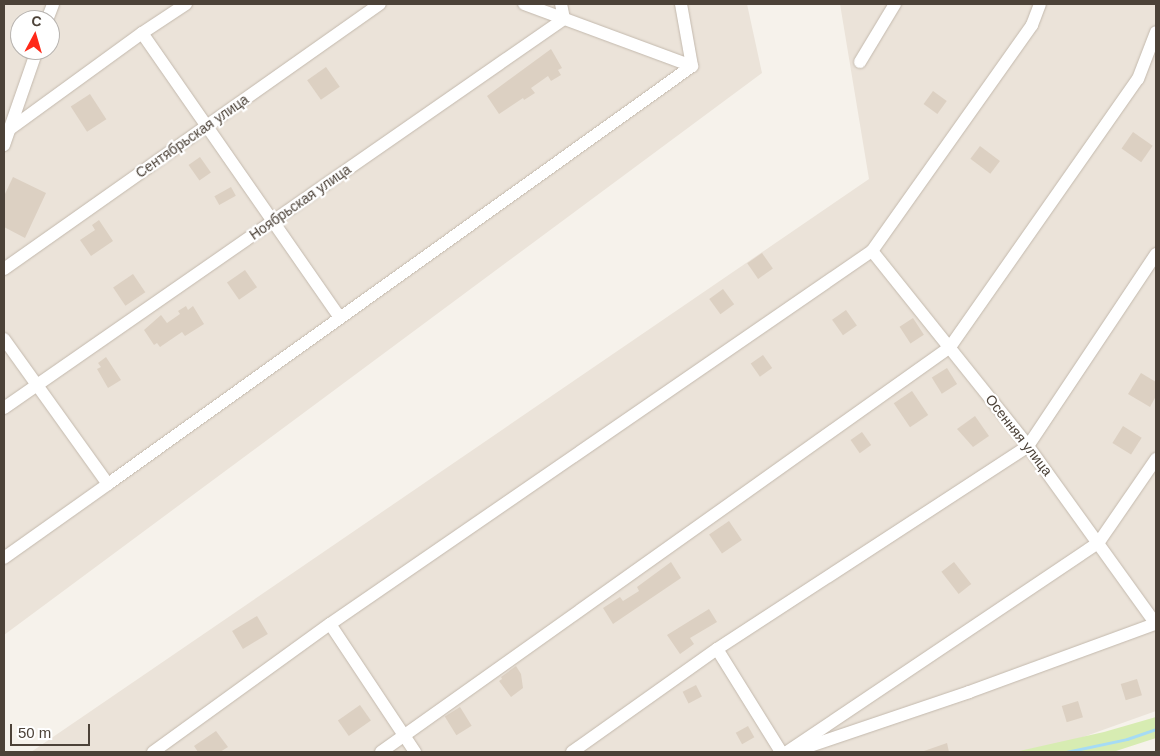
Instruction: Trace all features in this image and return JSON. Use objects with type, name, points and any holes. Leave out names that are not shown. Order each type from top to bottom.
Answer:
[{"type":"street","points":[[10,129],[142,33],[186,4]]},
{"type":"street","name":"Сентябрьская улица","points":[[4,269],[380,4]]},
{"type":"street","points":[[524,4],[692,66]]},
{"type":"street","points":[[561,4],[564,19]]},
{"type":"street","points":[[681,4],[692,66]]},
{"type":"street","points":[[860,62],[896,4]]},
{"type":"street","points":[[153,752],[330,624],[872,251],[1032,25],[1040,4]]},
{"type":"street","name":"Ноябрьская улица","points":[[4,408],[564,19]]},
{"type":"street","points":[[381,752],[950,347],[1138,79],[1156,32]]},
{"type":"street","points":[[142,33],[340,318]]},
{"type":"street","points":[[4,145],[34,60]]},
{"type":"street","points":[[4,558],[692,66]]},
{"type":"street","name":"Осенняя улица","points":[[872,251],[1028,446],[1099,542],[1156,624]]},
{"type":"street","points":[[572,752],[717,649],[1028,446],[1156,254]]},
{"type":"street","points":[[4,339],[108,484]]},
{"type":"street","points":[[787,752],[1099,542],[1156,459]]},
{"type":"street","points":[[330,624],[416,752]]},
{"type":"street","points":[[791,752],[969,692],[1156,624]]},
{"type":"street","points":[[717,649],[781,752]]},
{"type":"shaded area","points":[[4,4],[747,4],[762,73],[4,635]]},
{"type":"shaded area","points":[[840,4],[1156,4],[1156,711],[1041,752],[31,752],[869,179]]},
{"type":"green space","points":[[1156,717],[1156,738],[1116,751],[1015,752],[1104,732]]},
{"type":"building","points":[[551,49],[562,68],[558,70],[561,75],[551,81],[548,76],[531,88],[535,93],[524,100],[523,98],[499,114],[487,96]]},
{"type":"building","points":[[326,67],[340,87],[321,100],[307,80]]},
{"type":"building","points":[[933,91],[947,101],[937,114],[924,104]]},
{"type":"building","points":[[90,94],[106,119],[87,132],[71,107]]},
{"type":"building","points":[[1133,132],[1153,146],[1141,162],[1122,148]]},
{"type":"building","points":[[980,146],[1000,161],[990,174],[970,159]]},
{"type":"building","points":[[200,157],[211,173],[199,181],[189,165]]},
{"type":"building","points":[[13,177],[46,193],[25,238],[4,227],[4,196]]},
{"type":"building","points":[[231,187],[236,196],[219,205],[214,196]]},
{"type":"building","points":[[99,220],[113,241],[91,256],[80,240],[95,230],[92,225]]},
{"type":"building","points":[[762,253],[773,269],[758,279],[747,263]]},
{"type":"building","points":[[245,270],[257,287],[239,300],[227,283]]},
{"type":"building","points":[[133,274],[145,292],[125,306],[113,287]]},
{"type":"building","points":[[723,289],[734,304],[720,314],[709,299]]},
{"type":"building","points":[[186,306],[188,310],[193,306],[204,324],[185,336],[182,332],[160,347],[157,343],[154,345],[144,330],[161,315],[167,323],[180,314],[178,311]]},
{"type":"building","points":[[846,310],[857,326],[843,335],[832,320]]},
{"type":"building","points":[[913,318],[924,335],[910,343],[900,327]]},
{"type":"building","points":[[763,355],[772,368],[760,377],[751,364]]},
{"type":"building","points":[[106,357],[121,380],[108,388],[97,369],[101,367],[98,363]]},
{"type":"building","points":[[947,368],[957,384],[942,394],[932,378]]},
{"type":"building","points":[[1141,373],[1156,382],[1156,396],[1150,407],[1128,394]]},
{"type":"building","points":[[912,391],[928,415],[910,427],[894,403]]},
{"type":"building","points":[[975,416],[989,436],[973,447],[957,429]]},
{"type":"building","points":[[1123,426],[1142,438],[1131,455],[1112,443]]},
{"type":"building","points":[[862,432],[871,445],[860,453],[851,440]]},
{"type":"building","points":[[729,521],[742,540],[722,553],[709,534]]},
{"type":"building","points":[[671,562],[681,578],[613,624],[603,608],[620,597],[623,601],[639,591],[637,587]]},
{"type":"building","points":[[954,562],[971,584],[959,594],[941,572]]},
{"type":"building","points":[[709,609],[717,622],[690,638],[694,644],[680,654],[667,635]]},
{"type":"building","points":[[257,616],[268,634],[243,649],[232,631]]},
{"type":"building","points":[[516,666],[521,674],[523,688],[511,697],[499,681],[502,679],[501,677]]},
{"type":"building","points":[[1137,679],[1142,695],[1126,700],[1121,684]]},
{"type":"building","points":[[696,685],[702,697],[689,703],[683,692]]},
{"type":"building","points":[[1078,701],[1083,717],[1067,722],[1062,706]]},
{"type":"building","points":[[360,705],[371,721],[349,736],[338,720]]},
{"type":"building","points":[[460,707],[472,726],[456,735],[445,717]]},
{"type":"building","points":[[748,726],[754,737],[742,744],[736,733]]},
{"type":"building","points":[[216,731],[228,747],[220,752],[198,752],[194,746]]},
{"type":"building","points":[[947,743],[949,752],[924,752],[924,751]]},
{"type":"waterway","points":[[1066,752],[1127,739],[1156,729]]}]
